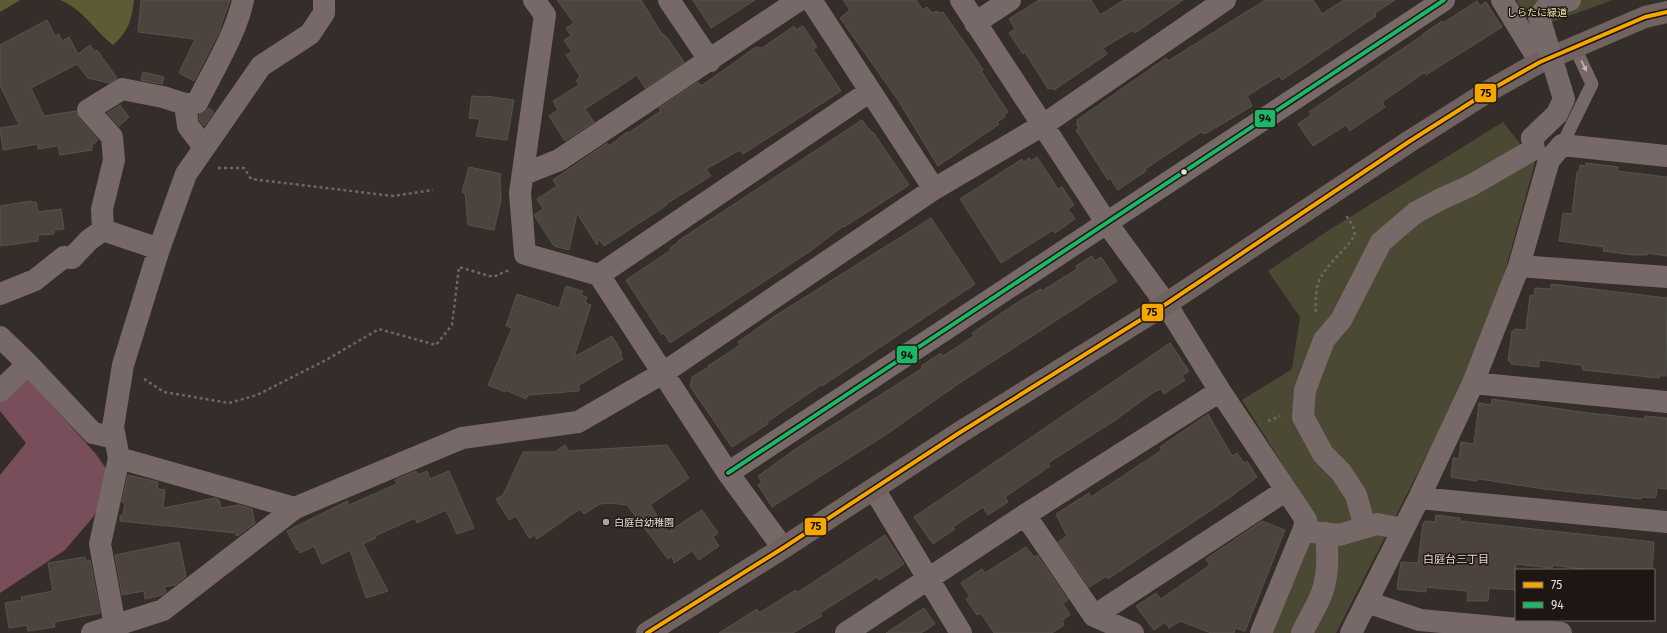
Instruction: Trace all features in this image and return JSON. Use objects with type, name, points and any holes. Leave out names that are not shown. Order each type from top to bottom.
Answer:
[{"type":"street","points":[[103,230],[102,209],[114,160],[112,137],[88,110],[122,89],[163,97],[184,104],[197,103],[227,42],[241,10],[243,0]]},
{"type":"street","points":[[115,626],[100,544],[117,448],[113,427],[123,365],[159,249],[186,174],[261,66],[310,34],[324,13],[324,0]]},
{"type":"street","points":[[534,0],[545,15],[524,174],[520,193],[526,254],[599,275],[728,473],[783,548]]},
{"type":"street","points":[[669,0],[710,61]]},
{"type":"street","points":[[524,174],[559,160],[710,61],[799,0]]},
{"type":"street","points":[[811,0],[869,92],[934,190]]},
{"type":"street","points":[[960,0],[1106,222],[1166,304],[1247,433],[1306,520],[1304,531],[1261,633]]},
{"type":"street","points":[[976,23],[1010,0]]},
{"type":"street","points":[[92,633],[163,610],[295,508],[462,438],[578,422],[663,373],[934,190],[1042,124],[1225,0]]},
{"type":"street","points":[[728,473],[1444,0]]},
{"type":"street","points":[[1502,0],[1540,62]]},
{"type":"street","points":[[1350,633],[1419,498],[1473,383],[1519,266],[1544,148],[1564,99],[1539,17],[1545,10],[1570,0]]},
{"type":"street","points":[[647,633],[783,548],[965,429],[1166,304],[1410,141],[1492,89],[1540,62],[1645,17],[1667,12]]},
{"type":"street","points":[[599,275],[869,92]]},
{"type":"street","points":[[184,104],[188,126],[199,155]]},
{"type":"street","points":[[1365,526],[1356,495],[1341,472],[1323,454],[1303,417],[1305,390],[1324,340],[1340,320],[1381,242],[1415,213],[1544,148],[1667,156]]},
{"type":"street","points":[[103,230],[159,249]]},
{"type":"street","points":[[0,294],[36,280],[64,257],[72,258],[89,240],[103,230]]},
{"type":"street","points":[[1519,266],[1667,278]]},
{"type":"street","points":[[0,337],[94,433],[117,448],[295,508]]},
{"type":"street","points":[[0,390],[28,364]]},
{"type":"street","points":[[1473,383],[1667,402]]},
{"type":"street","points":[[846,633],[1025,515],[1220,391]]},
{"type":"street","points":[[874,489],[960,633]]},
{"type":"street","points":[[1094,616],[1285,491]]},
{"type":"street","points":[[1419,498],[1667,522]]},
{"type":"street","points":[[1025,515],[1094,616],[1134,633]]},
{"type":"street","points":[[1304,531],[1339,535],[1365,526],[1377,524],[1403,529]]},
{"type":"street","points":[[1302,633],[1319,600],[1326,580],[1328,560],[1326,533]]},
{"type":"street","points":[[1367,602],[1420,620],[1561,633]]},
{"type":"lane","points":[[1544,148],[1592,84],[1575,48]]},
{"type":"path","points":[[199,155],[205,169],[244,168],[251,179],[393,196],[433,190]]},
{"type":"path","points":[[1328,335],[1317,322],[1315,302],[1321,275],[1345,249],[1355,235],[1353,226],[1345,214]]},
{"type":"path","points":[[123,365],[164,392],[230,403],[257,395],[276,383],[326,360],[379,329],[436,344],[452,325],[459,267],[493,276],[516,267],[526,254]]},
{"type":"path","points":[[1247,433],[1263,423],[1281,416],[1303,417]]},
{"type":"green space","name":"しらたに緑道","points":[[1516,0],[1613,0],[1552,22],[1531,24]]},
{"type":"green space","points":[[1503,122],[1535,163],[1494,311],[1434,441],[1336,633],[1271,633],[1317,519],[1242,400],[1292,369],[1300,317],[1268,271],[1329,230]]},
{"type":"shaded area","points":[[0,0],[20,0],[0,12]]},
{"type":"shaded area","points":[[60,0],[134,0],[132,14],[126,30],[113,45],[82,14]]},
{"type":"shaded area","points":[[23,373],[95,453],[105,467],[111,483],[94,516],[65,550],[0,593],[0,475],[26,443],[0,411],[0,396]]},
{"type":"building","points":[[141,0],[230,0],[218,34],[194,81],[179,73],[195,39],[138,32]]},
{"type":"building","points":[[557,0],[641,0],[660,31],[668,39],[684,62],[645,88],[637,75],[585,109],[594,122],[565,141],[549,116],[558,110],[553,101],[579,85],[576,81],[580,76],[566,55],[572,52],[564,40],[571,36],[566,28],[574,23]]},
{"type":"building","points":[[693,0],[755,0],[711,28]]},
{"type":"building","points":[[843,0],[916,0],[923,10],[927,7],[932,13],[937,11],[939,13],[943,12],[983,70],[981,71],[1008,112],[1004,115],[1005,117],[997,122],[999,124],[938,166],[898,100],[840,18],[850,10]]},
{"type":"building","points":[[1039,0],[1091,0],[1100,15],[1124,0],[1183,0],[1135,33],[1133,30],[1103,48],[1107,54],[1054,90],[1052,88],[1048,89],[1025,52],[1023,54],[1009,33],[1015,29],[1009,19]]},
{"type":"building","points":[[1265,0],[1313,0],[1322,14],[1344,0],[1395,0],[1375,13],[1376,16],[1282,80],[1279,76],[1247,96],[1252,106],[1205,134],[1201,132],[1145,169],[1146,171],[1118,190],[1110,178],[1108,180],[1076,130],[1079,128],[1076,124],[1078,123],[1077,120],[1166,58],[1168,61]]},
{"type":"building","points":[[1477,1],[1480,6],[1486,2],[1502,27],[1426,75],[1425,72],[1382,102],[1385,107],[1350,131],[1346,125],[1313,146],[1298,124],[1311,115],[1309,112],[1442,21],[1443,23]]},
{"type":"building","points":[[47,20],[55,36],[59,34],[62,41],[69,37],[78,54],[90,45],[95,52],[97,50],[117,78],[109,83],[88,78],[77,64],[31,88],[44,116],[76,111],[79,118],[98,140],[92,145],[92,150],[60,155],[58,146],[38,149],[38,144],[3,150],[0,128],[19,125],[0,85],[0,45]]},
{"type":"building","points":[[794,26],[796,30],[803,26],[817,47],[813,49],[841,91],[743,154],[740,150],[706,169],[711,176],[666,204],[667,205],[604,246],[599,239],[597,245],[577,213],[569,250],[554,246],[534,215],[543,209],[537,199],[557,186],[553,180],[607,143],[609,146],[627,132],[628,133],[661,111],[659,108],[698,82],[701,86],[756,47],[762,48]]},
{"type":"building","points":[[143,72],[164,77],[162,84],[141,80]]},
{"type":"building","points":[[472,96],[486,96],[514,100],[507,140],[476,136],[480,119],[469,118]]},
{"type":"building","points":[[120,105],[129,117],[119,126],[107,113]]},
{"type":"building","points":[[209,108],[214,112],[204,126],[200,121],[199,115],[204,113]]},
{"type":"building","points":[[862,120],[872,133],[873,132],[909,185],[844,227],[843,226],[812,250],[670,343],[664,333],[662,335],[626,280],[671,250],[670,248],[679,242],[678,241]]},
{"type":"building","points":[[1037,157],[1058,189],[1062,187],[1074,205],[1068,209],[1075,219],[1055,233],[1053,230],[1001,263],[960,199],[1022,159],[1024,162],[1029,158],[1031,161]]},
{"type":"building","points":[[1586,163],[1618,167],[1617,171],[1667,177],[1667,256],[1647,253],[1647,255],[1633,255],[1603,251],[1604,247],[1559,241],[1563,213],[1572,214],[1577,172],[1579,172],[1580,165],[1586,166]]},
{"type":"building","points":[[469,167],[501,174],[501,200],[494,230],[468,225],[465,193],[462,192]]},
{"type":"building","points":[[31,201],[36,202],[38,212],[61,209],[64,229],[54,230],[54,234],[38,235],[38,241],[0,246],[0,206]]},
{"type":"building","points":[[931,218],[975,284],[822,386],[821,385],[767,422],[768,424],[732,447],[690,386],[692,377],[740,345],[738,342],[775,316]]},
{"type":"building","points":[[1092,256],[1095,261],[1101,257],[1117,281],[958,384],[887,434],[772,507],[758,485],[762,482],[758,476],[800,446],[923,368],[921,366],[941,353],[943,356],[974,336],[972,333],[1021,300],[1041,289],[1042,291],[1077,269],[1076,266]]},
{"type":"building","points":[[1551,284],[1667,298],[1666,376],[1659,376],[1659,378],[1583,370],[1581,365],[1539,360],[1539,367],[1511,364],[1511,361],[1508,361],[1512,331],[1515,329],[1526,330],[1530,295],[1534,296],[1535,288],[1551,289]]},
{"type":"building","points":[[566,286],[583,291],[581,295],[587,297],[585,303],[591,305],[574,357],[612,336],[622,353],[620,354],[623,359],[579,385],[579,391],[528,395],[526,399],[506,390],[505,392],[488,385],[512,328],[506,326],[517,294],[559,308]]},
{"type":"building","points":[[1170,343],[1189,371],[1182,376],[1185,380],[1164,394],[1161,389],[1154,392],[1114,421],[1048,463],[1050,466],[1005,497],[1008,502],[988,515],[983,507],[953,527],[955,529],[933,544],[914,517]]},
{"type":"building","points":[[1492,399],[1588,413],[1645,419],[1645,416],[1667,418],[1667,489],[1657,488],[1656,497],[1642,497],[1641,499],[1544,489],[1479,479],[1476,481],[1451,477],[1453,458],[1459,458],[1461,442],[1474,444],[1479,403],[1491,405]]},
{"type":"building","points":[[1208,414],[1232,456],[1237,453],[1244,463],[1247,461],[1257,477],[1229,498],[1108,579],[1107,576],[1089,587],[1058,542],[1067,536],[1056,514],[1089,493],[1091,497],[1162,450],[1160,447]]},
{"type":"building","points":[[565,445],[569,451],[667,445],[689,478],[650,505],[668,532],[702,510],[718,533],[713,537],[719,546],[699,560],[692,551],[674,563],[672,556],[668,559],[627,505],[609,503],[600,504],[584,514],[580,509],[537,539],[535,535],[529,538],[516,516],[509,520],[496,499],[503,495],[523,452],[555,452]]},
{"type":"building","points":[[416,471],[418,475],[427,471],[430,479],[449,471],[474,528],[457,534],[446,510],[417,523],[415,518],[375,536],[376,538],[363,544],[388,591],[366,598],[350,550],[322,564],[314,546],[300,553],[298,549],[297,550],[287,531],[347,501],[349,505],[397,484],[395,480]]},
{"type":"building","points":[[128,475],[158,482],[157,489],[165,490],[163,508],[215,498],[219,500],[221,508],[239,505],[252,509],[255,523],[236,536],[236,533],[120,521],[120,516],[123,515],[125,503],[122,502]]},
{"type":"building","points":[[1436,515],[1460,518],[1460,521],[1654,542],[1652,569],[1581,569],[1553,565],[1552,568],[1516,564],[1515,590],[1489,588],[1488,601],[1467,601],[1468,591],[1426,587],[1426,592],[1397,589],[1401,562],[1418,563],[1423,523],[1425,523],[1425,521],[1435,522]]},
{"type":"building","points":[[1262,521],[1285,530],[1245,631],[1235,628],[1234,633],[1211,633],[1180,621],[1169,628],[1165,622],[1154,630],[1136,606],[1156,593],[1161,599],[1210,565],[1206,559]]},
{"type":"building","points":[[885,535],[904,564],[879,580],[877,577],[820,613],[822,616],[793,633],[719,633],[757,609],[759,613],[796,590],[797,593]]},
{"type":"building","points":[[179,542],[186,576],[175,585],[164,587],[166,592],[162,595],[145,599],[144,591],[122,595],[115,555]]},
{"type":"building","points":[[1026,547],[1034,557],[1037,555],[1068,600],[1063,604],[1070,615],[1062,620],[1064,625],[1052,633],[994,633],[981,613],[977,615],[966,599],[970,597],[961,583],[982,569],[985,573]]},
{"type":"building","points":[[85,557],[86,561],[90,560],[100,613],[54,622],[55,627],[28,631],[27,625],[9,628],[5,603],[22,600],[21,597],[53,591],[48,563]]},
{"type":"building","points":[[924,608],[935,624],[921,633],[886,633]]},
{"type":"transit line","name":"94","points":[[728,473],[1444,0]]},
{"type":"transit line","name":"75","points":[[647,633],[783,548],[959,433],[1166,304],[1410,141],[1492,89],[1540,62],[1645,17],[1667,12]]},
{"type":"place","name":"白庭台幼稚園","points":[[606,522]]},
{"type":"district","name":"白庭台三丁目","points":[[1456,559]]}]
